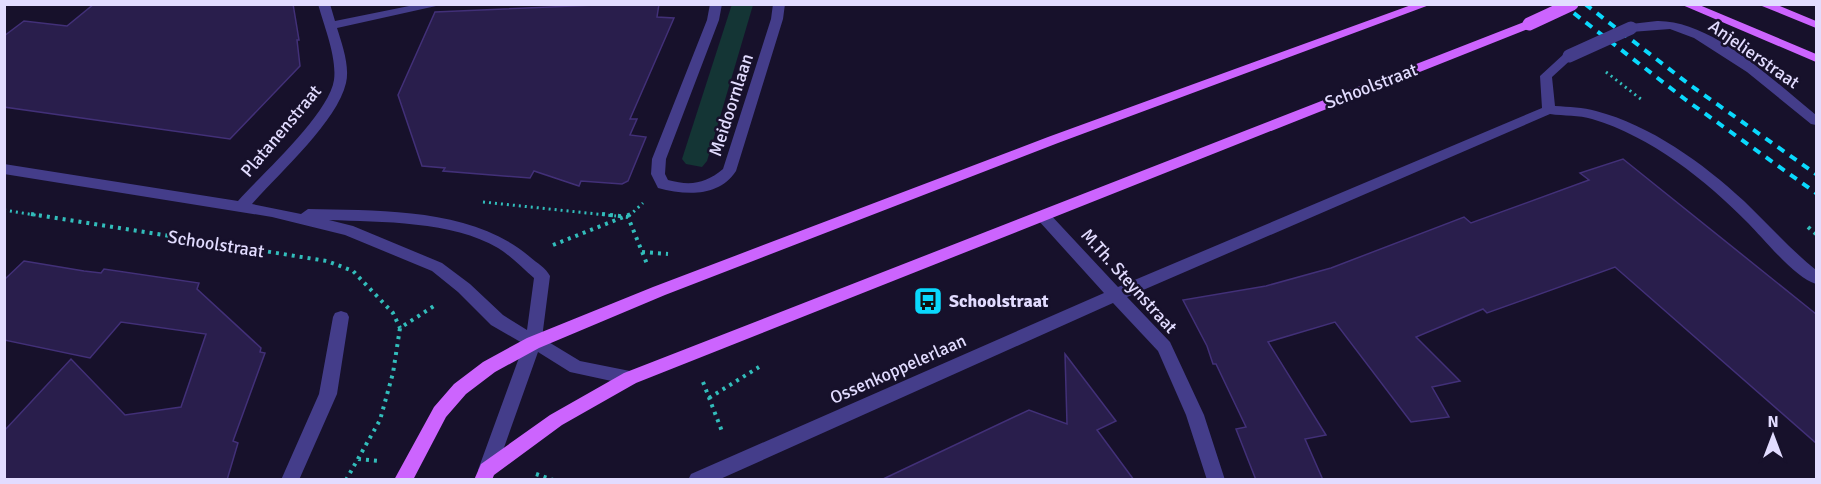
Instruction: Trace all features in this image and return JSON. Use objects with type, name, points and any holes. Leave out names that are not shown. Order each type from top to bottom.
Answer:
[{"type":"main road","points":[[403,480],[440,412],[460,389],[489,366],[533,343],[659,291],[1053,140],[1426,4]]},
{"type":"main road","name":"Schoolstraat","points":[[485,475],[556,420],[630,378],[1530,24],[1572,4]]},
{"type":"main road","points":[[1686,4],[1816,58]]},
{"type":"main road","points":[[1763,4],[1816,25]]},
{"type":"street","name":"Platanenstraat","points":[[241,207],[308,132],[336,96],[340,81],[339,66],[324,4]]},
{"type":"street","points":[[329,26],[439,4]]},
{"type":"street","name":"Meidoornlaan","points":[[716,4],[659,159],[658,174],[663,184],[681,189],[699,189],[716,184],[729,171],[777,19],[779,4]]},
{"type":"street","name":"Anjelierstraat","points":[[1549,110],[1546,76],[1569,56],[1631,28],[1665,25],[1682,28],[1705,39],[1816,121]]},
{"type":"street","points":[[1115,295],[1549,110],[1593,115],[1631,130],[1687,164],[1736,203],[1797,264],[1816,278]]},
{"type":"street","points":[[4,169],[272,212],[348,230],[437,267],[464,288],[497,320],[576,367],[630,378]]},
{"type":"street","points":[[272,212],[358,216],[459,228],[502,244],[542,276],[533,343],[485,475]]},
{"type":"street","name":"M.Th. Steynstraat","points":[[1043,216],[1164,347],[1196,415],[1216,480]]},
{"type":"street","name":"Ossenkoppelerlaan","points":[[697,480],[1115,295]]},
{"type":"street","points":[[290,480],[328,394],[341,317]]},
{"type":"path","name":"Schoolstraat","points":[[4,210],[327,261],[353,271],[393,313],[400,328],[393,373],[380,420],[346,480]]},
{"type":"path","points":[[642,252],[668,254],[679,250]]},
{"type":"path","points":[[709,398],[759,367]]},
{"type":"green space","points":[[732,4],[753,5],[707,161],[702,167],[686,164],[682,159]]},
{"type":"building","points":[[94,4],[293,4],[299,40],[297,40],[300,66],[230,139],[4,107],[4,36],[24,21],[67,26]]},
{"type":"building","points":[[659,4],[657,17],[674,18],[630,119],[637,119],[630,135],[646,137],[628,181],[622,184],[581,181],[579,186],[534,171],[530,178],[443,171],[445,168],[422,166],[398,95],[435,12]]},
{"type":"building","points":[[1623,159],[1816,314],[1816,443],[1615,267],[1487,313],[1483,309],[1416,337],[1460,381],[1432,387],[1449,417],[1411,422],[1335,322],[1268,342],[1326,435],[1305,439],[1323,480],[1256,480],[1236,429],[1246,427],[1183,300],[1266,286],[1331,268],[1464,217],[1471,223],[1589,180],[1580,173]]},
{"type":"building","points":[[24,261],[84,271],[101,273],[104,269],[199,283],[197,289],[261,348],[260,352],[265,353],[233,441],[238,443],[227,480],[4,480],[4,431],[71,359],[125,415],[181,407],[206,334],[121,322],[90,358],[4,340],[4,280]]},
{"type":"building","points":[[1065,354],[1116,421],[1097,430],[1134,480],[881,480],[1029,410],[1067,424]]},
{"type":"railway","points":[[1562,4],[1686,100],[1816,193]]},
{"type":"railway","points":[[1585,4],[1690,85],[1816,174]]},
{"type":"place","name":"Schoolstraat","points":[[928,301]]}]
